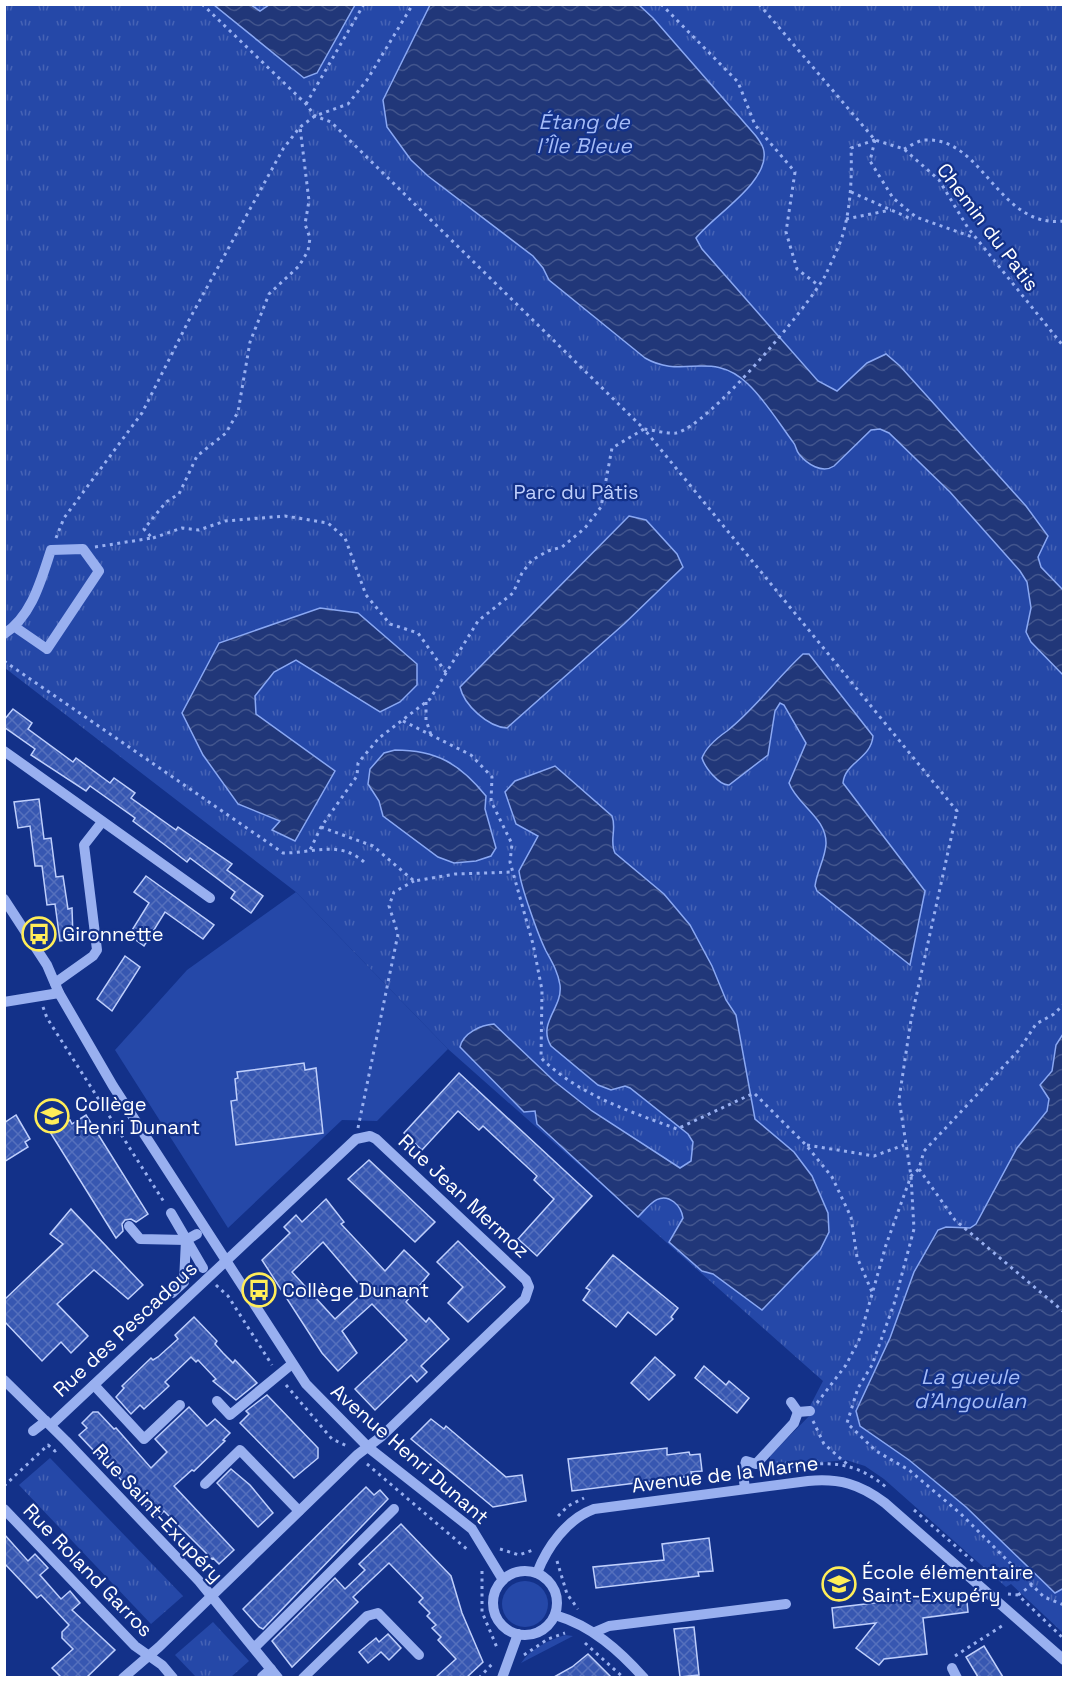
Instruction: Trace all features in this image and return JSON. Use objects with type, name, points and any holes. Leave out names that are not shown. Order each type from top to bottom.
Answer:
[{"type":"street","points":[[4,634],[15,627],[36,593],[51,550],[83,549],[99,571],[47,648],[15,627]]},
{"type":"street","points":[[4,751],[210,898]]},
{"type":"street","points":[[4,1002],[57,988],[93,957],[97,950],[93,886],[84,845],[102,822]]},
{"type":"street","name":"Avenue Henri Dunant","points":[[4,898],[113,1086],[292,1364],[322,1402],[369,1448],[472,1529],[503,1580]]},
{"type":"street","name":"Rue Jean Mermoz","points":[[356,1139],[370,1136],[376,1139],[526,1280],[529,1287],[525,1299],[369,1448]]},
{"type":"street","points":[[225,1261],[356,1139]]},
{"type":"street","points":[[171,1213],[203,1268]]},
{"type":"street","points":[[129,1226],[140,1239],[186,1240],[196,1234]]},
{"type":"street","points":[[172,1293],[185,1283],[186,1240]]},
{"type":"street","name":"Rue des Pescadous","points":[[33,1431],[48,1423],[94,1385],[225,1261]]},
{"type":"street","points":[[217,1401],[230,1415],[292,1364]]},
{"type":"street","name":"Rue Saint-Exupéry","points":[[4,1380],[48,1423],[210,1596],[275,1673]]},
{"type":"street","points":[[94,1385],[144,1439],[180,1405]]},
{"type":"street","points":[[745,1489],[743,1459],[756,1464],[804,1412],[791,1402]]},
{"type":"street","points":[[123,1677],[357,1455],[369,1448]]},
{"type":"street","points":[[205,1484],[240,1450],[299,1511]]},
{"type":"street","name":"Avenue de la Marne","points":[[537,1573],[561,1534],[585,1512],[594,1509],[745,1489],[809,1487],[839,1480],[872,1493],[1064,1660]]},
{"type":"street","name":"Rue Roland Garros","points":[[4,1509],[135,1646],[162,1665],[173,1677]]},
{"type":"street","points":[[254,1648],[394,1509]]},
{"type":"street","points":[[519,1572],[537,1573],[548,1580],[555,1590],[558,1603],[555,1615],[542,1630],[528,1635],[518,1634],[504,1627],[494,1610],[494,1597],[503,1580],[519,1572]]},
{"type":"street","points":[[595,1632],[609,1626],[786,1604]]},
{"type":"street","points":[[303,1677],[367,1616],[378,1613],[419,1655]]},
{"type":"street","points":[[555,1615],[578,1622],[595,1632],[644,1677]]},
{"type":"street","points":[[502,1677],[518,1634]]},
{"type":"street","points":[[262,1677],[275,1673]]},
{"type":"path","points":[[202,4],[306,104],[315,116],[331,122],[644,429],[957,811],[911,1020],[899,1099],[910,1176],[914,1229],[894,1304],[872,1365],[858,1388],[847,1423],[876,1451],[909,1470],[961,1514],[1044,1597],[1064,1605]]},
{"type":"path","points":[[306,104],[364,4]]},
{"type":"path","points":[[51,550],[64,518],[142,413],[189,320],[283,149],[300,128],[315,116],[348,104],[367,80],[413,4]]},
{"type":"path","points":[[661,4],[738,82],[755,125],[795,172],[786,232],[797,269],[818,285]]},
{"type":"path","points":[[759,4],[875,140]]},
{"type":"path","points":[[152,538],[144,529],[166,502],[179,494],[197,456],[226,433],[238,412],[250,342],[269,294],[299,266],[308,251],[310,238],[305,224],[309,201],[300,128]]},
{"type":"path","points":[[309,852],[321,827],[357,776],[358,763],[379,738],[426,702],[447,674],[478,621],[513,593],[532,560],[548,551],[562,547],[585,528],[602,507],[612,448],[644,429],[676,433],[706,417],[769,347],[818,285],[843,235],[851,192],[851,148],[875,140]]},
{"type":"path","points":[[875,140],[870,161],[893,198],[916,217],[975,238]]},
{"type":"path","name":"Chemin du Patis","points":[[875,140],[904,149],[939,180],[975,238],[1064,347]]},
{"type":"path","points":[[904,149],[925,140],[959,148],[1014,207],[1048,223],[1064,221]]},
{"type":"path","points":[[851,192],[909,218]]},
{"type":"path","points":[[846,219],[892,210]]},
{"type":"path","points":[[76,550],[152,538],[182,528],[200,530],[235,520],[285,516],[328,523],[345,538],[366,595],[390,624],[418,633],[447,674]]},
{"type":"path","points":[[4,661],[283,853],[325,849],[351,850],[364,861]]},
{"type":"path","points":[[426,702],[426,720],[431,735]]},
{"type":"path","points":[[403,721],[471,755],[492,777],[491,801],[512,844],[510,862],[534,944],[542,990],[541,1058],[556,1073],[601,1100],[677,1130],[754,1094],[806,1145],[832,1177],[851,1217],[857,1257],[872,1292]]},
{"type":"path","points":[[321,827],[373,846],[414,882]]},
{"type":"path","points":[[356,1139],[398,934],[389,906],[394,892],[414,882],[455,874],[513,872]]},
{"type":"path","points":[[847,1464],[824,1444],[804,1412],[846,1365],[859,1340],[872,1292],[910,1176],[919,1169],[924,1151],[930,1142],[1019,1050],[1036,1024],[1054,1014],[1064,1004]]},
{"type":"path","points":[[43,1006],[46,1018],[171,1213]]},
{"type":"path","points":[[806,1145],[874,1156],[904,1145]]},
{"type":"path","points":[[919,1169],[955,1220],[1064,1312]]},
{"type":"path","points":[[215,1284],[228,1296],[275,1369]]},
{"type":"path","points":[[282,1379],[332,1439],[347,1446]]},
{"type":"path","points":[[4,1486],[48,1445],[55,1451],[60,1447]]},
{"type":"path","points":[[367,1464],[477,1557]]},
{"type":"path","points":[[495,1542],[502,1551],[512,1555],[525,1555],[535,1549]]},
{"type":"path","points":[[558,1555],[558,1568],[567,1594],[574,1606],[583,1612]]},
{"type":"path","points":[[479,1677],[498,1655],[496,1640],[482,1612],[483,1580],[480,1563]]},
{"type":"path","points":[[1018,1595],[1032,1585]]},
{"type":"path","points":[[954,1673],[953,1657],[1007,1623]]},
{"type":"path","points":[[518,1663],[525,1653],[548,1639],[572,1633]]},
{"type":"path","points":[[582,1637],[589,1648],[610,1663],[624,1677]]},
{"type":"green space","name":"Parc du Pâtis","points":[[4,5],[1063,5],[1063,1633],[1011,1584],[1006,1587],[884,1479],[865,1466],[846,1460],[770,1467],[770,1456],[814,1411],[809,1408],[823,1381],[448,1049],[296,892],[5,668]]},
{"type":"green space","points":[[296,892],[448,1049],[377,1121],[342,1120],[228,1228],[115,1050],[187,970]]},
{"type":"green space","points":[[50,1458],[183,1596],[151,1624],[19,1485]]},
{"type":"green space","points":[[530,1581],[542,1587],[547,1595],[547,1613],[542,1621],[534,1626],[520,1627],[512,1624],[505,1617],[502,1599],[505,1591],[512,1584]]},
{"type":"green space","points":[[213,1622],[249,1661],[231,1677],[196,1677],[175,1655]]},
{"type":"green space","points":[[565,1635],[573,1636],[521,1663],[535,1649]]},
{"type":"water","points":[[214,5],[251,5],[260,11],[269,5],[355,5],[317,73],[304,78]]},
{"type":"water","name":"Étang de l'Île Bleue","points":[[430,5],[639,5],[653,18],[756,136],[764,150],[763,164],[749,187],[696,238],[702,249],[818,381],[837,391],[867,363],[886,354],[900,366],[1026,506],[1048,536],[1038,557],[1041,567],[1063,590],[1063,675],[1031,642],[1026,632],[1031,608],[1027,582],[1020,571],[950,492],[889,433],[880,429],[871,430],[834,466],[829,468],[820,468],[810,464],[798,453],[794,443],[760,397],[735,374],[722,368],[672,366],[645,358],[549,280],[533,256],[428,176],[411,160],[387,127],[383,100]]},
{"type":"water","points":[[629,516],[646,520],[677,554],[683,567],[624,624],[507,728],[492,724],[472,708],[460,687]]},
{"type":"water","points":[[320,608],[358,613],[417,664],[417,685],[400,702],[380,712],[296,660],[274,672],[255,696],[256,714],[335,771],[295,841],[272,830],[280,821],[238,804],[203,755],[182,713],[219,643]]},
{"type":"water","points":[[803,654],[809,654],[873,736],[868,750],[848,770],[843,783],[925,891],[910,965],[817,891],[815,886],[823,860],[825,835],[817,819],[798,798],[789,783],[806,743],[784,705],[780,703],[775,711],[768,755],[729,785],[721,783],[713,776],[702,758],[712,743],[747,713]]},
{"type":"water","points":[[395,750],[435,756],[467,775],[486,796],[485,809],[496,848],[491,856],[476,861],[454,863],[438,857],[383,816],[379,801],[368,784],[370,769],[384,753]]},
{"type":"water","points":[[555,766],[612,816],[615,853],[664,894],[690,925],[712,966],[726,1000],[736,1015],[755,1119],[794,1152],[812,1176],[828,1213],[829,1232],[820,1250],[762,1310],[713,1274],[702,1271],[669,1242],[683,1218],[676,1204],[669,1199],[659,1199],[638,1217],[537,1124],[535,1111],[524,1112],[460,1047],[473,1031],[494,1024],[554,1081],[592,1111],[680,1168],[691,1161],[693,1142],[688,1134],[630,1088],[625,1086],[611,1090],[598,1085],[551,1046],[547,1038],[548,1023],[558,1001],[560,985],[534,923],[519,871],[538,836],[516,824],[505,792],[515,781]]},
{"type":"water","name":"La gueule d'Angoulan","points":[[1063,1034],[1064,1588],[1055,1593],[966,1507],[909,1460],[860,1426],[856,1411],[890,1338],[914,1272],[938,1230],[946,1227],[970,1228],[976,1224],[1017,1148],[1047,1111],[1049,1099],[1040,1085],[1052,1071],[1056,1045]]},
{"type":"building","points":[[13,709],[32,723],[28,729],[73,762],[76,758],[110,783],[114,778],[135,793],[131,798],[176,830],[178,827],[232,864],[227,870],[263,896],[251,913],[231,898],[235,892],[190,858],[187,862],[133,821],[135,818],[90,786],[86,791],[31,755],[35,749],[4,727],[4,720]]},
{"type":"building","points":[[39,799],[44,839],[51,838],[56,877],[63,876],[68,909],[72,908],[73,939],[60,941],[55,904],[47,905],[42,866],[35,866],[30,826],[18,828],[14,802]]},
{"type":"building","points":[[146,876],[214,925],[203,939],[165,912],[144,946],[129,935],[149,903],[134,892]]},
{"type":"building","points":[[125,956],[140,967],[112,1011],[97,999]]},
{"type":"building","points":[[304,1063],[305,1070],[316,1068],[323,1133],[236,1145],[231,1101],[237,1100],[235,1079],[238,1078],[237,1072]]},
{"type":"building","points":[[459,1073],[592,1196],[537,1256],[518,1239],[554,1199],[534,1180],[537,1176],[483,1126],[479,1130],[458,1111],[422,1150],[404,1133]]},
{"type":"building","points":[[16,1115],[30,1139],[25,1142],[28,1147],[4,1162],[4,1123]]},
{"type":"building","points":[[86,1115],[148,1214],[136,1222],[131,1219],[125,1220],[122,1224],[123,1231],[116,1238],[50,1132],[70,1120],[72,1124]]},
{"type":"building","points":[[369,1160],[435,1222],[415,1242],[348,1179]]},
{"type":"building","points":[[326,1199],[344,1222],[341,1224],[385,1271],[404,1250],[429,1274],[406,1302],[426,1322],[429,1318],[449,1339],[421,1366],[427,1372],[417,1382],[411,1375],[375,1410],[355,1389],[407,1340],[372,1304],[342,1331],[357,1353],[338,1371],[322,1353],[262,1260],[290,1233],[284,1227],[296,1215],[302,1222]],"holes":[[[323,1242],[365,1291],[335,1319],[292,1272]]]},
{"type":"building","points":[[71,1209],[143,1285],[128,1299],[94,1270],[57,1304],[88,1336],[71,1353],[61,1342],[42,1361],[4,1321],[4,1300],[63,1244],[50,1234]]},
{"type":"building","points":[[458,1241],[505,1287],[468,1322],[448,1303],[463,1287],[437,1262]]},
{"type":"building","points":[[613,1255],[678,1308],[671,1317],[673,1319],[656,1335],[628,1312],[616,1327],[583,1300],[590,1290],[586,1288]]},
{"type":"building","points":[[194,1317],[217,1341],[215,1344],[223,1353],[233,1363],[235,1360],[257,1383],[236,1400],[213,1381],[216,1379],[198,1360],[196,1362],[191,1357],[165,1382],[169,1386],[144,1409],[140,1405],[131,1414],[116,1397],[124,1388],[122,1386],[151,1358],[153,1360],[158,1357],[178,1339],[175,1335]]},
{"type":"building","points":[[655,1357],[675,1375],[649,1400],[631,1383]]},
{"type":"building","points":[[704,1366],[726,1385],[729,1381],[749,1398],[737,1413],[695,1378]]},
{"type":"building","points":[[267,1395],[318,1448],[318,1458],[294,1478],[240,1423],[249,1414],[246,1411]]},
{"type":"building","points":[[189,1407],[207,1426],[215,1419],[230,1433],[223,1440],[225,1441],[194,1471],[192,1470],[174,1486],[234,1550],[219,1564],[164,1511],[157,1518],[79,1435],[87,1428],[82,1423],[93,1412],[98,1412],[114,1429],[116,1428],[151,1468],[167,1452],[155,1439]]},
{"type":"building","points":[[431,1419],[444,1429],[446,1426],[506,1477],[522,1475],[526,1501],[493,1507],[411,1439]]},
{"type":"building","points":[[667,1448],[667,1455],[689,1452],[690,1455],[700,1454],[702,1471],[691,1472],[692,1476],[572,1491],[568,1459]]},
{"type":"building","points":[[231,1469],[250,1485],[273,1513],[258,1527],[217,1483]]},
{"type":"building","points":[[366,1487],[374,1495],[380,1490],[388,1499],[263,1629],[259,1627],[243,1609]]},
{"type":"building","points":[[401,1524],[451,1576],[462,1613],[483,1662],[467,1677],[436,1677],[456,1659],[438,1640],[441,1637],[432,1628],[436,1625],[427,1616],[430,1613],[419,1602],[423,1598],[389,1563],[353,1597],[358,1602],[292,1667],[272,1641],[335,1578],[345,1589],[365,1570],[359,1564]]},
{"type":"building","points":[[4,1534],[28,1561],[35,1554],[48,1568],[40,1575],[61,1599],[70,1591],[80,1603],[72,1610],[115,1650],[87,1677],[61,1677],[52,1668],[73,1649],[62,1638],[62,1632],[69,1625],[41,1595],[37,1598],[4,1563]]},
{"type":"building","points":[[709,1538],[713,1571],[698,1572],[699,1576],[596,1588],[593,1567],[664,1560],[662,1544]]},
{"type":"building","points":[[966,1592],[968,1612],[923,1618],[927,1654],[884,1659],[879,1665],[856,1648],[876,1623],[834,1628],[832,1608]]},
{"type":"building","points":[[694,1627],[699,1675],[680,1677],[674,1629]]},
{"type":"building","points":[[388,1634],[401,1648],[389,1660],[381,1652],[368,1663],[359,1652],[376,1638],[379,1642]]},
{"type":"building","points":[[984,1646],[1003,1677],[978,1677],[966,1657]]},
{"type":"building","points":[[588,1654],[611,1677],[554,1677],[572,1667]]},
{"type":"place","name":"Gironnette","points":[[39,934]]},
{"type":"place","name":"Collège Henri Dunant","points":[[52,1116]]},
{"type":"place","name":"Collège Dunant","points":[[259,1290]]},
{"type":"place","name":"École élémentaire Saint-Exupéry","points":[[839,1584]]}]
